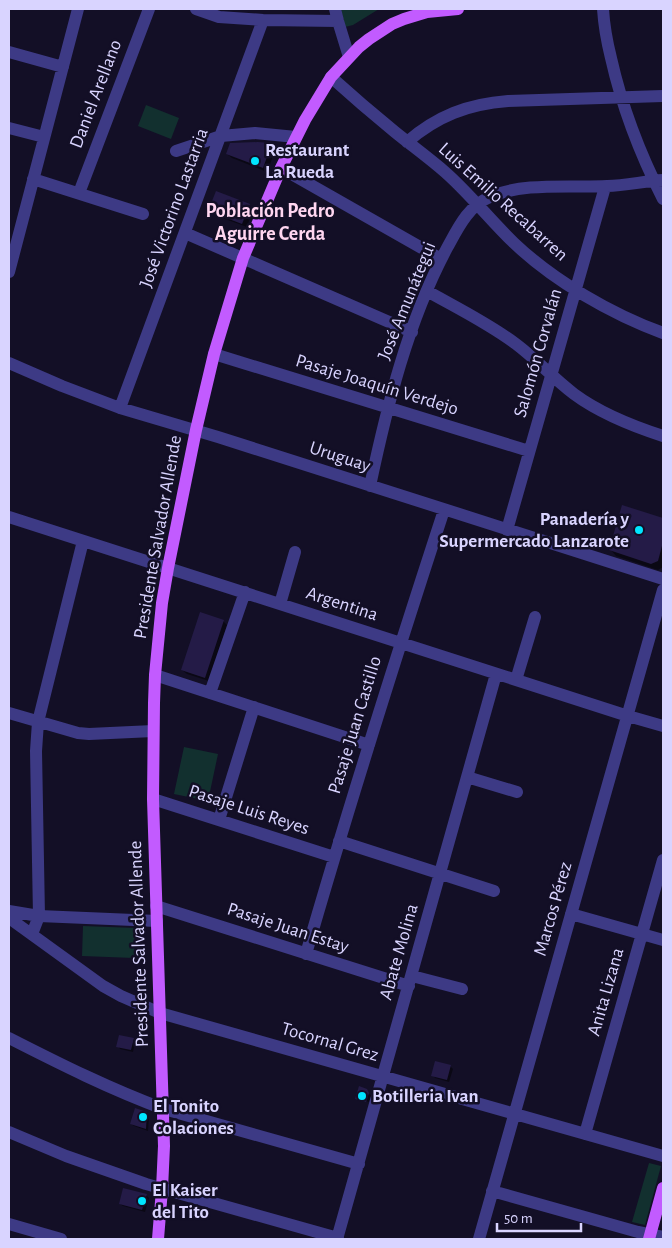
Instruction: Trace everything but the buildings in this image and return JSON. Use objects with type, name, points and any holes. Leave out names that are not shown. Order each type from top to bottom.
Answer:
[{"type":"main road","name":"Presidente Salvador Allende","points":[[158,1239],[164,1146],[164,1109],[153,799],[155,675],[168,568],[196,430],[214,354],[242,258],[296,137],[314,103],[331,77],[369,39],[392,24],[428,12],[458,9]]},
{"type":"main road","points":[[649,1237],[663,1188]]},
{"type":"street","points":[[9,272],[78,9]]},
{"type":"street","name":"Daniel Arellano","points":[[79,193],[149,9]]},
{"type":"street","points":[[196,9],[263,20],[336,15],[349,57]]},
{"type":"street","points":[[603,9],[608,43],[630,126],[658,180],[663,199]]},
{"type":"street","name":"José Victorino Lastarria","points":[[120,408],[263,20]]},
{"type":"street","points":[[9,52],[63,67]]},
{"type":"street","name":"Luis Emilio Recabarren","points":[[331,77],[442,170],[527,254],[577,290],[623,316],[663,333]]},
{"type":"street","points":[[408,142],[429,125],[442,118],[456,111],[484,103],[663,96]]},
{"type":"street","points":[[9,128],[44,137]]},
{"type":"street","points":[[176,151],[221,136],[255,132],[296,137]]},
{"type":"street","points":[[281,168],[441,259]]},
{"type":"street","points":[[33,179],[143,214]]},
{"type":"street","name":"José Amunátegui","points":[[370,486],[388,408],[412,332],[441,259],[467,214],[477,204],[492,196],[519,190],[628,185],[658,180]]},
{"type":"street","name":"Salomón Corvalán","points":[[507,530],[577,290],[605,186]]},
{"type":"street","points":[[185,233],[412,332]]},
{"type":"street","points":[[427,291],[500,333],[528,354],[573,393],[598,410],[626,423],[663,436]]},
{"type":"street","name":"Pasaje Joaquín Verdejo","points":[[214,354],[529,451]]},
{"type":"street","name":"Uruguay","points":[[9,364],[120,408],[196,430],[663,579]]},
{"type":"street","name":"Pasaje Juan Castillo","points":[[306,954],[400,643],[444,510]]},
{"type":"street","name":"Argentina","points":[[9,517],[663,726]]},
{"type":"street","points":[[32,934],[39,916],[36,751],[38,722],[83,541]]},
{"type":"street","points":[[280,604],[296,552]]},
{"type":"street","name":"Marcos Pérez","points":[[479,1239],[663,590]]},
{"type":"street","points":[[210,693],[245,592]]},
{"type":"street","points":[[516,680],[535,617]]},
{"type":"street","name":"Abate Molina","points":[[338,1238],[496,674]]},
{"type":"street","points":[[155,675],[369,745]]},
{"type":"street","points":[[219,820],[254,708]]},
{"type":"street","points":[[9,713],[84,734],[153,730]]},
{"type":"street","points":[[467,778],[517,792]]},
{"type":"street","name":"Pasaje Luis Reyes","points":[[153,799],[334,857]]},
{"type":"street","points":[[339,841],[494,890]]},
{"type":"street","name":"Anita Lizana","points":[[585,1134],[663,860]]},
{"type":"street","name":"Pasaje Juan Estay","points":[[156,906],[306,954],[410,981],[462,989]]},
{"type":"street","points":[[9,911],[39,916],[156,921]]},
{"type":"street","points":[[571,914],[663,940]]},
{"type":"street","name":"Tocornal Grez","points":[[9,918],[103,986],[160,1013],[663,1156]]},
{"type":"street","points":[[9,1038],[82,1075],[164,1109],[359,1164]]},
{"type":"street","points":[[9,1132],[92,1166],[162,1189],[338,1238]]},
{"type":"street","points":[[492,1191],[649,1237],[663,1237]]},
{"type":"street","points":[[9,1224],[61,1239]]},
{"type":"green space","points":[[341,9],[379,9],[353,25],[345,27]]},
{"type":"green space","points":[[146,105],[179,118],[171,139],[138,126]]},
{"type":"green space","points":[[184,747],[218,754],[208,801],[174,794]]},
{"type":"green space","points":[[83,926],[136,928],[134,958],[82,956]]},
{"type":"green space","points":[[649,1163],[661,1166],[645,1225],[632,1222]]},
{"type":"place","name":"Restaurant La Rueda","points":[[255,161]]},
{"type":"place","name":"Panadería y Supermercado Lanzarote","points":[[639,530]]},
{"type":"place","name":"Botilleria Ivan","points":[[362,1096]]},
{"type":"place","name":"El Tonito Colaciones","points":[[143,1117]]},
{"type":"place","name":"El Kaiser del Tito","points":[[142,1201]]},
{"type":"district","name":"Población Pedro Aguirre Cerda","points":[[270,222]]}]
